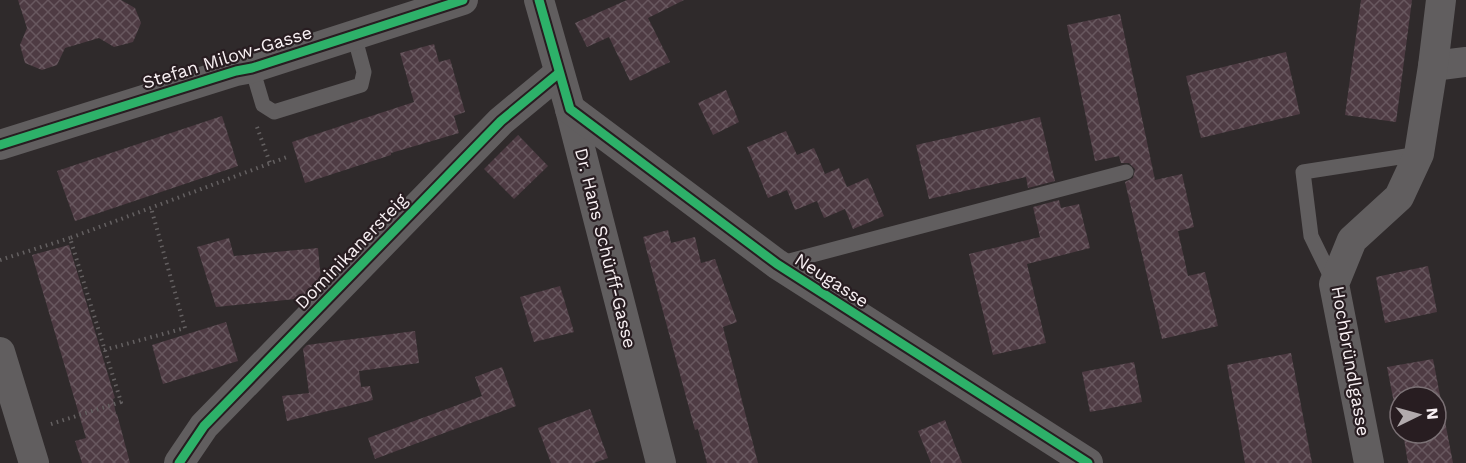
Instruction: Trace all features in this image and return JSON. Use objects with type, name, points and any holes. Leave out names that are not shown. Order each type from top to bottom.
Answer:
[{"type":"street","name":"Dr. Hans Schürff-Gasse","points":[[539,0],[570,108],[661,463]]},
{"type":"street","name":"Hochbründlgasse","points":[[1369,463],[1334,284],[1352,240],[1399,197],[1419,154],[1433,66],[1440,0]]},
{"type":"street","name":"Stefan Milow-Gasse","points":[[0,145],[252,68],[451,2]]},
{"type":"street","points":[[1433,66],[1466,62]]},
{"type":"street","name":"Dominikanersteig","points":[[179,463],[204,426],[501,121],[559,73]]},
{"type":"street","name":"Neugasse","points":[[570,108],[777,264],[1088,463]]},
{"type":"street","points":[[0,352],[34,463]]},
{"type":"lane","points":[[252,68],[263,105],[274,112],[361,85],[364,72],[354,35]]},
{"type":"lane","points":[[1334,284],[1311,236],[1303,172],[1419,154]]},
{"type":"lane","name":"Neugasse","points":[[777,264],[1126,172]]},
{"type":"path","points":[[0,260],[70,238],[287,157]]},
{"type":"path","points":[[104,350],[185,328],[151,208]]},
{"type":"path","points":[[26,432],[121,402],[70,238]]},
{"type":"building","points":[[18,0],[121,0],[135,8],[141,23],[133,42],[114,47],[99,38],[65,48],[57,65],[42,70],[25,63],[20,45],[27,28]]},
{"type":"building","points":[[627,0],[684,0],[648,18],[670,62],[630,81],[609,37],[587,47],[575,23]]},
{"type":"building","points":[[1361,0],[1412,0],[1396,122],[1345,115]]},
{"type":"building","points":[[1120,14],[1155,180],[1182,174],[1194,227],[1178,231],[1188,276],[1205,272],[1218,326],[1162,339],[1125,182],[1133,178],[1135,169],[1129,163],[1121,163],[1119,156],[1095,161],[1067,25]]},
{"type":"building","points":[[434,44],[439,62],[450,59],[465,112],[454,116],[459,133],[391,153],[391,155],[305,183],[292,142],[414,102],[400,53]]},
{"type":"building","points":[[1286,52],[1300,114],[1201,138],[1186,76]]},
{"type":"building","points":[[726,90],[739,122],[713,135],[698,103]]},
{"type":"building","points":[[222,116],[238,166],[75,221],[57,171]]},
{"type":"building","points":[[1040,117],[1055,181],[1028,188],[1026,177],[929,199],[916,145]]},
{"type":"building","points":[[786,131],[797,155],[814,148],[825,174],[839,168],[847,187],[868,178],[884,216],[853,229],[845,209],[824,218],[817,201],[795,210],[787,190],[768,198],[747,147]]},
{"type":"building","points":[[518,135],[548,166],[514,199],[484,169]]},
{"type":"building","points":[[1059,200],[1061,208],[1079,204],[1090,248],[1027,264],[1046,343],[993,355],[969,254],[1040,237],[1033,207]]},
{"type":"building","points":[[668,230],[671,243],[695,237],[701,263],[715,259],[737,322],[723,327],[758,463],[707,463],[698,429],[695,430],[643,237]]},
{"type":"building","points":[[229,238],[234,256],[318,248],[321,281],[305,298],[216,307],[197,247]]},
{"type":"building","points":[[69,245],[115,398],[113,399],[116,414],[130,463],[82,463],[75,441],[86,438],[32,255]]},
{"type":"building","points":[[1428,266],[1437,312],[1385,323],[1376,277]]},
{"type":"building","points":[[560,286],[574,332],[534,342],[520,297]]},
{"type":"building","points":[[226,322],[238,361],[163,384],[152,345]]},
{"type":"building","points":[[415,331],[419,363],[359,371],[361,387],[370,386],[373,400],[287,421],[282,396],[309,393],[303,349],[307,345]]},
{"type":"building","points":[[1291,353],[1312,463],[1245,463],[1227,365]]},
{"type":"building","points":[[1433,359],[1438,385],[1391,385],[1387,367]]},
{"type":"building","points":[[1134,362],[1142,402],[1090,412],[1082,372]]},
{"type":"building","points":[[502,367],[516,406],[375,459],[368,438],[482,396],[475,377]]},
{"type":"building","points":[[590,409],[608,458],[594,463],[551,463],[538,428]]},
{"type":"building","points":[[945,420],[962,463],[931,463],[918,431]]},
{"type":"building","points":[[1448,437],[1453,463],[1408,463],[1405,445],[1448,445]]},
{"type":"cycle path","points":[[0,145],[236,71],[252,68],[463,0]]},
{"type":"cycle path","points":[[539,0],[570,109],[777,264],[1088,463]]},
{"type":"cycle path","points":[[179,463],[204,426],[501,121],[559,73]]}]
